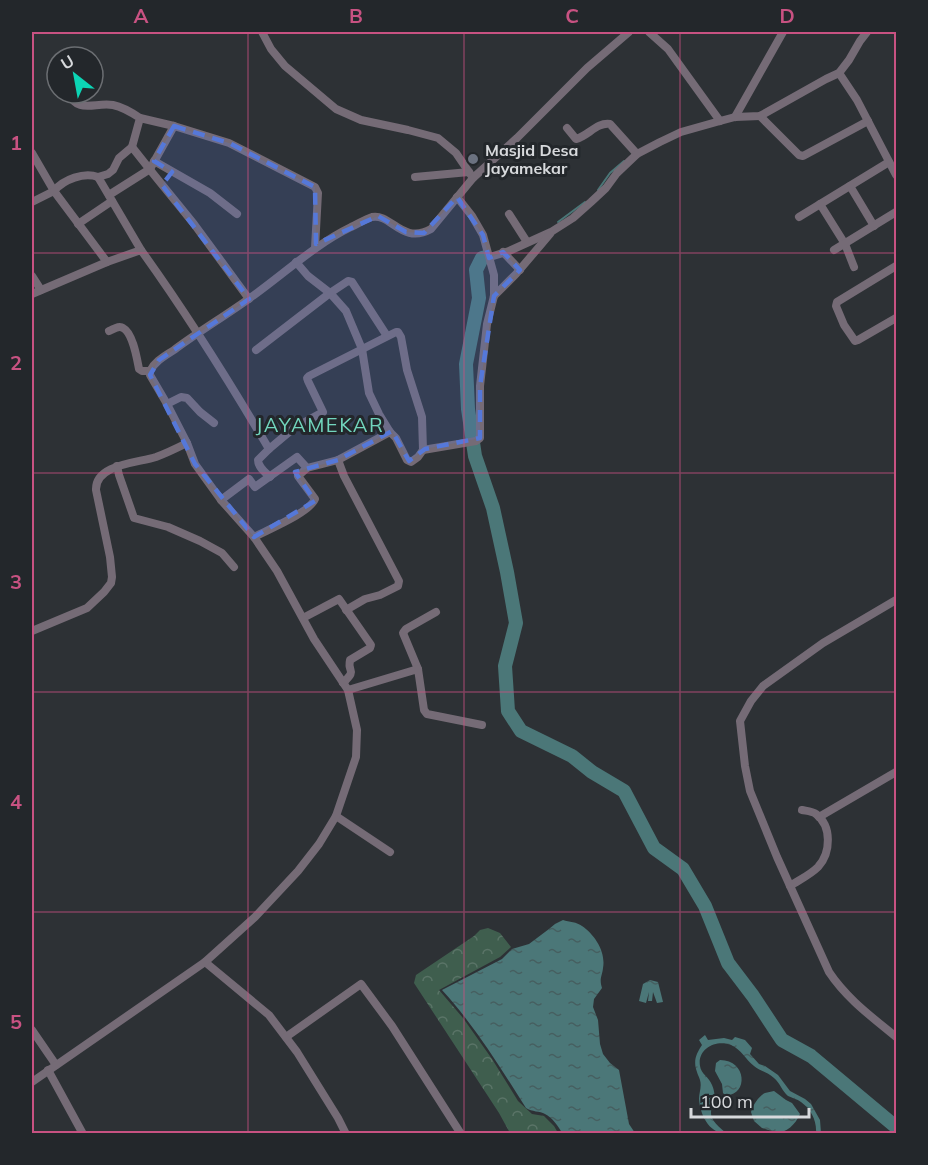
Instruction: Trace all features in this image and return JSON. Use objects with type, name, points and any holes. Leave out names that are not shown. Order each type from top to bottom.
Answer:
[{"type":"street","points":[[262,32],[285,66],[336,109],[361,120],[438,138],[456,153],[471,175]]},
{"type":"street","points":[[32,1082],[205,962],[255,917],[298,872],[319,844],[336,816],[356,757],[357,730],[345,686],[314,639],[277,571],[254,537],[221,500],[195,464],[187,443],[150,375],[150,371],[159,360],[249,299],[334,235],[378,216],[406,232],[424,233],[457,197],[471,175],[517,138],[587,68],[629,32]]},
{"type":"street","points":[[649,32],[668,49],[720,121]]},
{"type":"street","points":[[735,117],[783,32]]},
{"type":"street","points":[[490,257],[551,232],[573,218],[606,188],[617,173],[637,154],[681,132],[735,117],[760,116],[839,73],[867,32]]},
{"type":"street","points":[[839,73],[857,100],[897,175]]},
{"type":"street","points":[[105,105],[131,111],[140,118],[229,143],[315,187],[318,193],[315,248]]},
{"type":"street","points":[[760,116],[799,155],[803,156],[868,121]]},
{"type":"street","points":[[32,202],[73,179],[108,174],[113,170],[119,158],[132,147],[140,118]]},
{"type":"street","points":[[567,128],[576,139],[601,124],[610,124],[637,154]]},
{"type":"street","points":[[78,224],[152,165],[174,126]]},
{"type":"street","points":[[132,147],[152,165],[162,185],[249,299]]},
{"type":"street","points":[[32,153],[54,191],[107,262]]},
{"type":"street","points":[[799,217],[889,162]]},
{"type":"street","points":[[152,165],[172,172],[210,193],[237,214]]},
{"type":"street","points":[[162,185],[172,172]]},
{"type":"street","points":[[415,177],[471,175]]},
{"type":"street","points":[[98,177],[141,250],[198,332],[268,449]]},
{"type":"street","points":[[850,186],[874,226]]},
{"type":"street","points":[[423,450],[476,441],[480,438],[480,386],[487,324],[494,296],[494,275],[483,235],[457,197]]},
{"type":"street","points":[[820,204],[845,243],[854,267]]},
{"type":"street","points":[[834,250],[897,212]]},
{"type":"street","points":[[509,214],[527,242]]},
{"type":"street","points":[[494,296],[520,270],[551,232]]},
{"type":"street","points":[[32,294],[141,250]]},
{"type":"street","points":[[503,252],[520,270]]},
{"type":"street","points":[[270,477],[258,460],[294,428],[323,412],[308,381],[309,376],[362,349],[387,336],[396,332],[401,338],[407,370],[422,417],[423,450],[410,462],[407,460],[369,393],[362,349],[346,311],[296,262]]},
{"type":"street","points":[[897,266],[837,302],[836,306],[844,325],[855,341],[897,318]]},
{"type":"street","points":[[32,276],[41,290]]},
{"type":"street","points":[[256,350],[348,281],[352,282],[387,336]]},
{"type":"street","points":[[109,331],[123,327],[129,334],[139,369],[150,371]]},
{"type":"street","points":[[167,404],[181,397],[187,398],[214,423]]},
{"type":"street","points":[[254,537],[312,505],[315,499],[298,476],[307,468],[338,460],[390,432]]},
{"type":"street","points":[[32,632],[87,608],[111,583],[110,557],[95,484],[97,479],[117,466],[157,456],[187,443]]},
{"type":"street","points":[[221,500],[249,479],[255,487],[297,457],[307,468]]},
{"type":"street","points":[[338,460],[344,476],[399,581],[398,586],[365,599],[346,610]]},
{"type":"street","points":[[117,466],[118,475],[134,518],[168,527],[200,541],[222,553],[234,567]]},
{"type":"street","points":[[303,618],[339,599],[371,645],[370,648],[350,660],[352,671],[345,686]]},
{"type":"street","points":[[897,600],[823,643],[763,686],[751,700],[740,721],[750,791],[829,972],[839,986],[866,1013],[897,1037]]},
{"type":"street","points":[[436,612],[403,633],[418,669],[424,710],[427,714],[482,724]]},
{"type":"street","points":[[345,686],[418,669]]},
{"type":"street","points":[[819,817],[897,772]]},
{"type":"street","points":[[790,886],[818,867],[823,861],[828,842],[826,828],[819,817],[813,812],[802,810]]},
{"type":"street","points":[[336,816],[390,852]]},
{"type":"street","points":[[205,962],[269,1016],[297,1052],[346,1134]]},
{"type":"street","points":[[286,1037],[361,984],[392,1026],[460,1134]]},
{"type":"street","points":[[32,1030],[56,1065]]},
{"type":"street","points":[[48,1070],[83,1134]]},
{"type":"highlighted area","points":[[174,126],[229,143],[315,187],[316,244],[378,216],[406,232],[424,233],[457,197],[483,235],[489,258],[503,252],[520,270],[494,296],[480,386],[480,438],[425,449],[409,461],[392,431],[338,460],[295,472],[315,501],[254,537],[195,464],[150,375],[159,360],[249,299],[162,185],[172,172],[154,161]]},
{"type":"green space","points":[[488,928],[500,933],[511,947],[500,957],[439,990],[463,1018],[518,1101],[532,1114],[544,1116],[558,1133],[510,1133],[414,983],[416,975],[480,930]]},
{"type":"water","points":[[563,920],[578,924],[587,930],[601,950],[603,956],[602,988],[594,999],[593,1007],[598,1020],[603,1054],[619,1070],[629,1124],[635,1133],[562,1133],[548,1115],[526,1108],[476,1032],[442,990],[502,959],[512,949],[529,944]]},
{"type":"water","points":[[650,980],[658,982],[663,1002],[657,1003],[653,992],[652,1001],[648,1001],[649,992],[646,1003],[639,1001],[643,984]]},
{"type":"water","points":[[705,1035],[708,1040],[724,1038],[732,1040],[735,1037],[745,1040],[752,1048],[750,1054],[759,1064],[778,1075],[790,1091],[811,1104],[820,1120],[821,1133],[816,1133],[814,1120],[805,1105],[788,1096],[772,1076],[754,1066],[735,1047],[725,1043],[709,1047],[701,1055],[700,1060],[701,1069],[711,1082],[714,1093],[711,1114],[717,1125],[726,1133],[710,1127],[700,1105],[701,1083],[695,1064],[702,1045],[699,1040]]},
{"type":"water","points":[[720,1060],[736,1066],[740,1072],[741,1085],[733,1094],[723,1093],[722,1084],[715,1071],[716,1063]]},
{"type":"water","points":[[774,1091],[792,1103],[800,1114],[790,1128],[778,1133],[762,1128],[754,1121],[751,1112],[761,1096]]},
{"type":"waterway","points":[[598,190],[610,173],[624,161]]},
{"type":"waterway","points":[[558,222],[585,202]]},
{"type":"waterway","points":[[486,257],[482,258],[476,270],[479,298],[466,364],[468,409],[475,456],[493,508],[516,623],[505,666],[508,711],[521,731],[572,756],[592,772],[624,791],[654,848],[683,869],[705,906],[728,963],[782,1040],[811,1056],[896,1127]]},
{"type":"place","name":"Masjid Desa Jayamekar","points":[[473,159]]},
{"type":"district","name":"JAYAMEKAR","points":[[320,424]]}]
